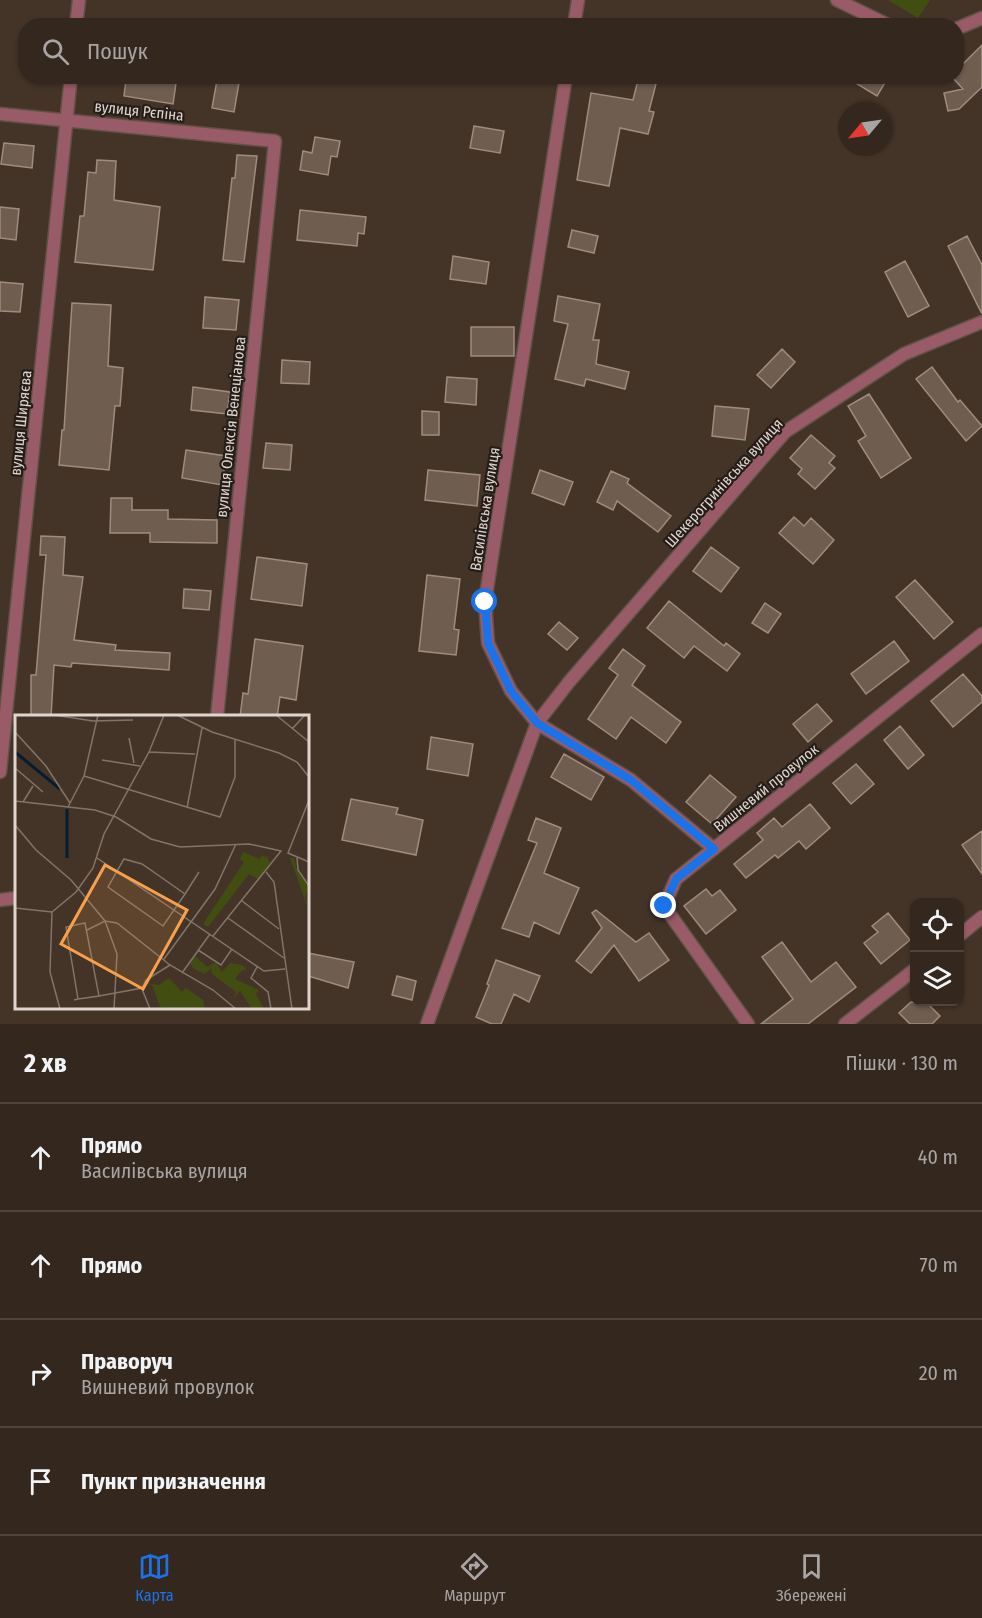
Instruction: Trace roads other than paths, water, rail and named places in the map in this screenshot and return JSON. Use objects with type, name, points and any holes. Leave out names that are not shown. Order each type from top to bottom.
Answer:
[{"type":"street","points":[[77,18],[79,0]]},
{"type":"street","points":[[575,18],[578,0]]},
{"type":"street","points":[[837,0],[874,18]]},
{"type":"street","points":[[964,25],[982,18]]},
{"type":"street","name":"вулиця Ширяєва","points":[[0,772],[70,84]]},
{"type":"street","name":"Василівська вулиця","points":[[565,84],[485,602],[488,643],[511,691],[537,723],[631,780],[714,849]]},
{"type":"street","name":"вулиця Рєпіна","points":[[0,114],[275,141]]},
{"type":"street","name":"вулиця Олексія Венеціанова","points":[[217,715],[275,141]]},
{"type":"street","name":"Шекерогринівська вулиця","points":[[537,723],[569,682],[785,432],[904,354],[982,322]]},
{"type":"street","name":"Вишневий провулок","points":[[748,1024],[664,906],[676,879],[982,634]]},
{"type":"street","points":[[427,1024],[537,723]]},
{"type":"street","points":[[0,900],[15,898]]},
{"type":"street","points":[[964,931],[982,917]]},
{"type":"street","points":[[845,1024],[910,974]]}]
